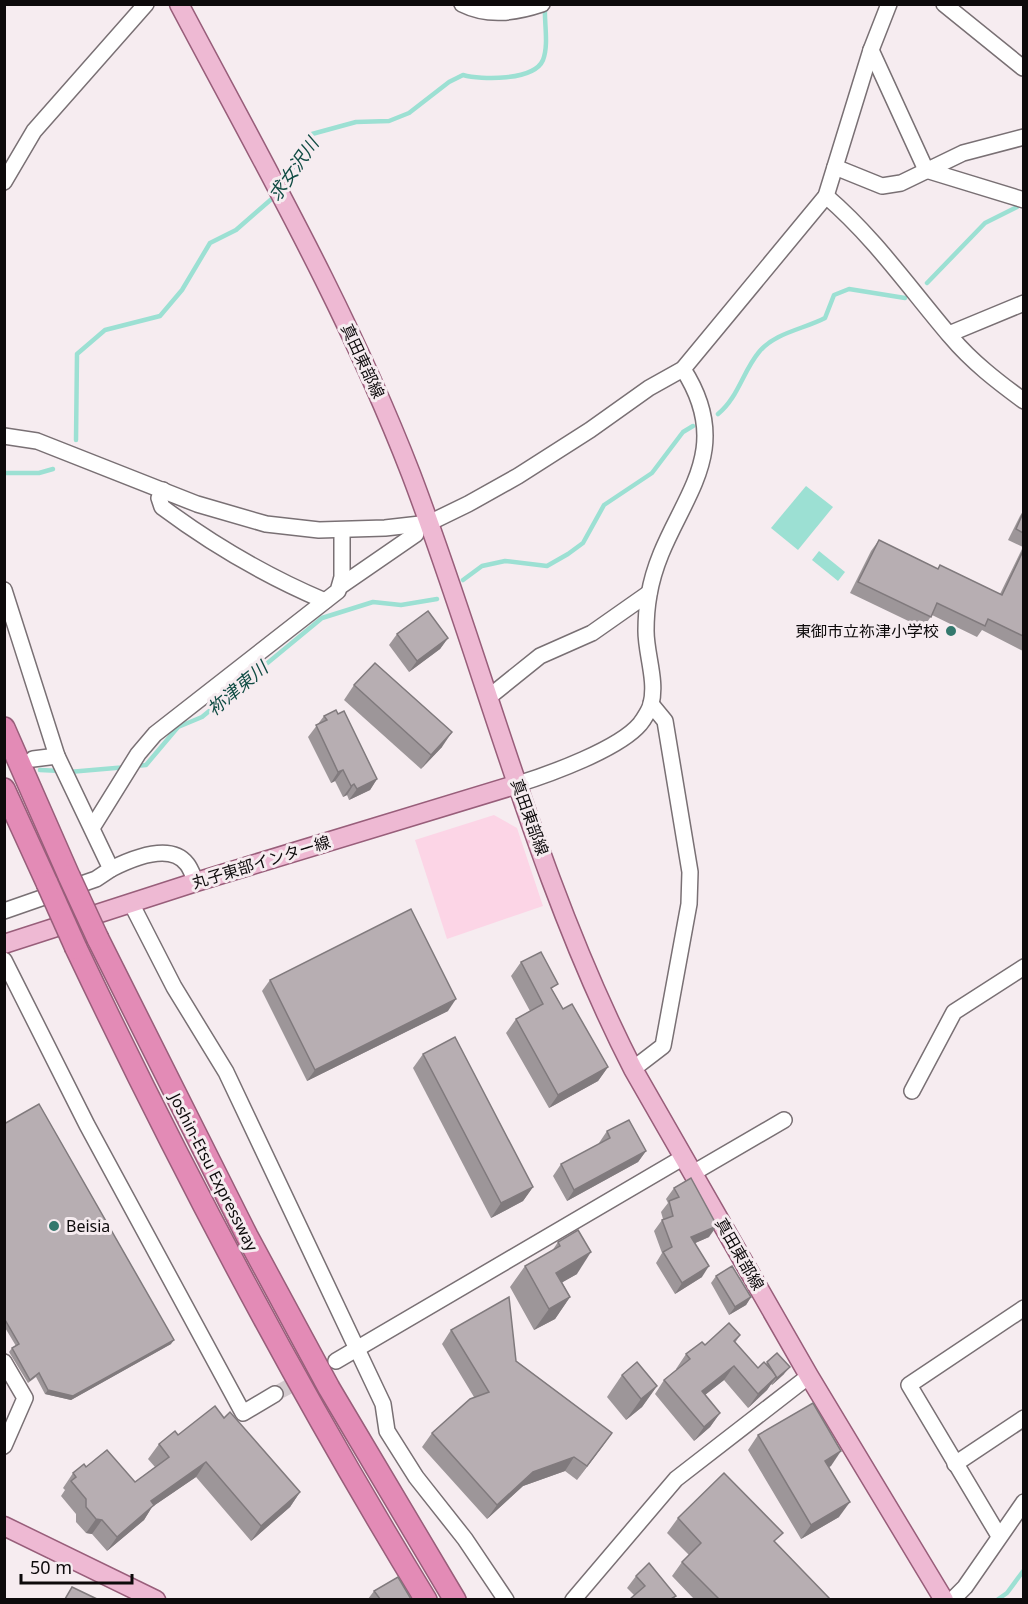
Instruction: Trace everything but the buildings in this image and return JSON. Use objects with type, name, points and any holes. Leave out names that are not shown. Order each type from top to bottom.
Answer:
[{"type":"highway","name":"Joshin-Etsu Expressway","points":[[4,728],[98,939],[258,1257],[329,1388],[455,1599]]},
{"type":"highway","name":"Joshin-Etsu Expressway","points":[[4,789],[146,1095],[224,1246],[307,1397],[426,1599]]},
{"type":"main road","name":"真田東部線","points":[[179,4],[330,291],[386,412],[422,528],[489,697],[569,924],[607,1019],[633,1069],[808,1376],[944,1599]]},
{"type":"main road","name":"丸子東部インター線","points":[[4,944],[196,882],[518,784]]},
{"type":"main road","points":[[4,1526],[156,1599]]},
{"type":"street","points":[[4,182],[34,131],[146,4]]},
{"type":"street","points":[[462,4],[489,14],[522,11],[542,4]]},
{"type":"street","points":[[92,828],[131,765],[155,734],[171,719],[260,654],[342,585],[422,528],[518,476],[649,388],[683,369],[826,196],[871,50],[889,4]]},
{"type":"street","points":[[944,4],[1023,68]]},
{"type":"street","points":[[871,50],[926,170],[1023,200]]},
{"type":"street","points":[[835,166],[882,186],[900,183],[963,153],[1023,137]]},
{"type":"street","points":[[826,196],[856,221],[949,334],[989,375],[1023,401]]},
{"type":"street","points":[[949,334],[1023,303]]},
{"type":"street","points":[[518,784],[571,766],[610,745],[639,725],[651,704],[651,674],[646,632],[649,593],[664,548],[704,454],[707,433],[701,404],[683,369]]},
{"type":"street","points":[[4,435],[37,441],[233,516],[266,524],[342,530],[422,528]]},
{"type":"street","points":[[163,490],[159,498],[162,507],[224,551],[278,581],[325,601]]},
{"type":"street","points":[[342,530],[342,585]]},
{"type":"street","points":[[4,590],[59,760],[111,869]]},
{"type":"street","points":[[489,697],[540,656],[592,633],[649,593]]},
{"type":"street","points":[[633,1069],[663,1046],[689,904],[690,872],[665,721],[651,704]]},
{"type":"street","points":[[33,759],[59,760]]},
{"type":"street","points":[[4,911],[96,879],[111,869],[142,855],[176,856],[187,864],[196,882]]},
{"type":"street","points":[[131,903],[174,987],[226,1072],[383,1404],[387,1431],[416,1477],[465,1539],[506,1599]]},
{"type":"street","points":[[4,960],[87,1125],[243,1413],[274,1394]]},
{"type":"street","points":[[912,1092],[954,1012],[1021,974]]},
{"type":"street","points":[[336,1361],[689,1165],[784,1120]]},
{"type":"street","points":[[999,1536],[909,1384],[1023,1308]]},
{"type":"street","points":[[4,1362],[25,1398],[4,1446]]},
{"type":"street","points":[[573,1599],[676,1479],[808,1376]]},
{"type":"street","points":[[955,1464],[1023,1418]]},
{"type":"street","points":[[952,1599],[965,1587],[1023,1502]]},
{"type":"shaded area","points":[[806,486],[833,507],[798,550],[771,528]]},
{"type":"shaded area","points":[[819,551],[845,572],[838,581],[812,560]]},
{"type":"shaded area","points":[[494,815],[517,828],[543,906],[447,939],[415,840]]},
{"type":"waterway","name":"求女沢川","points":[[282,187],[312,134],[356,122],[389,121],[409,113],[449,82],[463,75],[482,78],[506,77],[529,72],[538,67],[543,60],[546,47],[545,7]]},
{"type":"waterway","name":"求女沢川","points":[[76,440],[77,354],[105,330],[160,316],[182,290],[210,243],[236,230],[275,196]]},
{"type":"waterway","name":"祢津東川","points":[[927,283],[985,223],[1017,207]]},
{"type":"waterway","name":"祢津東川","points":[[718,414],[731,400],[759,352],[773,340],[825,318],[834,295],[849,289],[905,298]]},
{"type":"waterway","name":"祢津東川","points":[[463,580],[482,566],[505,561],[547,566],[568,554],[583,543],[604,505],[652,473],[683,432],[693,426]]},
{"type":"waterway","name":"求女沢川","points":[[4,473],[39,473],[53,469]]},
{"type":"waterway","name":"祢津東川","points":[[135,766],[146,765],[178,727],[202,717],[322,618],[373,602],[401,605],[437,599]]},
{"type":"waterway","name":"祢津東川","points":[[69,772],[127,767]]},
{"type":"waterway","name":"祢津東川","points":[[40,770],[61,771]]},
{"type":"waterway","points":[[997,1600],[1007,1593],[1024,1570]]},
{"type":"tunnel","points":[[275,1394],[327,1366]]},
{"type":"place","name":"東御市立祢津小学校","points":[[951,631]]},
{"type":"place","name":"Beisia","points":[[54,1226]]}]
